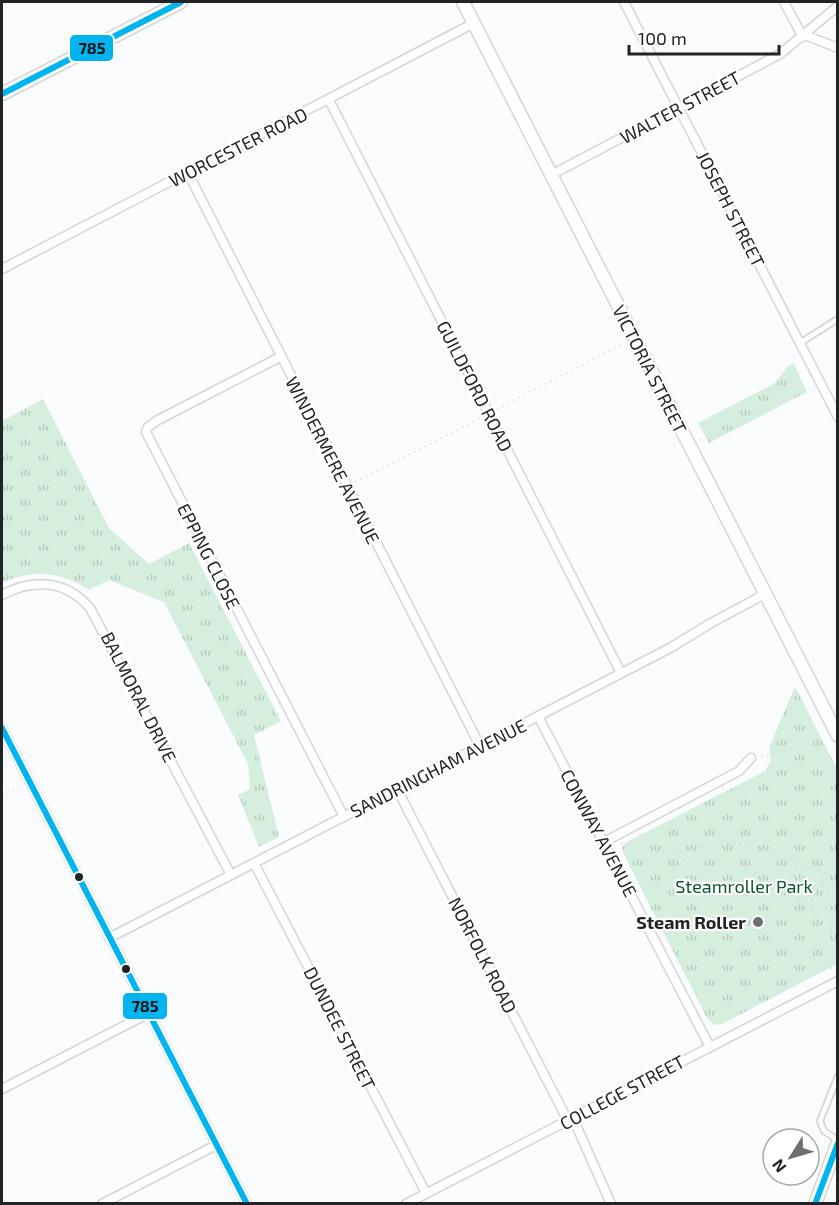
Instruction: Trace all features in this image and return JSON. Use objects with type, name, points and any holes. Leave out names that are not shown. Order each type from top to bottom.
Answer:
[{"type":"street","points":[[2,94],[181,2]]},
{"type":"street","name":"VICTORIA STREET","points":[[463,2],[837,736]]},
{"type":"street","name":"JOSEPH STREET","points":[[624,2],[837,417]]},
{"type":"street","points":[[784,2],[804,36],[837,48]]},
{"type":"street","name":"WALTER STREET","points":[[551,175],[774,58],[804,36],[837,6]]},
{"type":"street","name":"WORCESTER ROAD","points":[[2,269],[474,23]]},
{"type":"street","name":"GUILDFORD ROAD","points":[[329,100],[621,673]]},
{"type":"street","name":"WINDERMERE AVENUE","points":[[188,173],[480,746]]},
{"type":"street","name":"EPPING CLOSE","points":[[280,357],[158,420],[148,427],[146,432],[344,817]]},
{"type":"street","name":"BALMORAL DRIVE","points":[[2,595],[19,587],[44,583],[69,590],[96,615],[231,875]]},
{"type":"street","name":"SANDRINGHAM AVENUE","points":[[109,938],[621,673],[765,594]]},
{"type":"street","name":"CONWAY AVENUE","points":[[538,716],[710,1047]]},
{"type":"street","points":[[2,728],[247,1203]]},
{"type":"street","points":[[604,842],[739,771],[751,758]]},
{"type":"street","name":"NORFOLK ROAD","points":[[397,789],[611,1203]]},
{"type":"street","name":"DUNDEE STREET","points":[[254,863],[426,1193]]},
{"type":"street","name":"COLLEGE STREET","points":[[406,1203],[837,981]]},
{"type":"street","points":[[2,1088],[148,1013]]},
{"type":"street","points":[[815,1203],[837,1141]]},
{"type":"street","points":[[102,1203],[216,1145]]},
{"type":"lane","points":[[800,343],[837,319]]},
{"type":"lane","points":[[837,1076],[820,1121],[825,1131],[837,1141]]},
{"type":"path","points":[[494,411],[625,343]]},
{"type":"path","points":[[700,440],[769,404],[800,374]]},
{"type":"path","points":[[347,487],[484,416]]},
{"type":"path","points":[[751,758],[775,754],[823,740]]},
{"type":"path","points":[[2,795],[29,781]]},
{"type":"path","points":[[614,837],[618,842],[632,847],[673,852],[709,844],[742,844],[757,847],[823,874],[837,876]]},
{"type":"path","points":[[673,852],[697,868],[762,934],[832,969]]},
{"type":"path","points":[[794,861],[800,879],[811,889],[819,927],[824,932],[837,931]]},
{"type":"path","points":[[822,887],[823,874]]},
{"type":"path","points":[[800,879],[797,885],[799,902],[812,901]]},
{"type":"path","points":[[811,889],[826,887],[831,932]]},
{"type":"green space","points":[[793,363],[807,392],[709,443],[698,423],[775,383],[786,368]]},
{"type":"green space","points":[[43,399],[109,528],[149,564],[189,543],[281,721],[254,735],[279,837],[259,847],[238,795],[250,789],[248,764],[164,602],[109,580],[89,590],[69,579],[48,574],[26,575],[4,582],[2,576],[2,421]]},
{"type":"green space","name":"Steamroller Park","points":[[795,686],[837,769],[837,964],[722,1024],[714,1025],[707,1018],[622,847],[627,842],[765,771],[771,760],[769,748]]},
{"type":"transit line","name":"785","points":[[2,94],[181,2]]},
{"type":"transit line","name":"785","points":[[2,728],[247,1204]]},
{"type":"transit line","name":"785","points":[[815,1204],[838,1143]]},
{"type":"place","name":"Steam Roller","points":[[758,922]]}]
